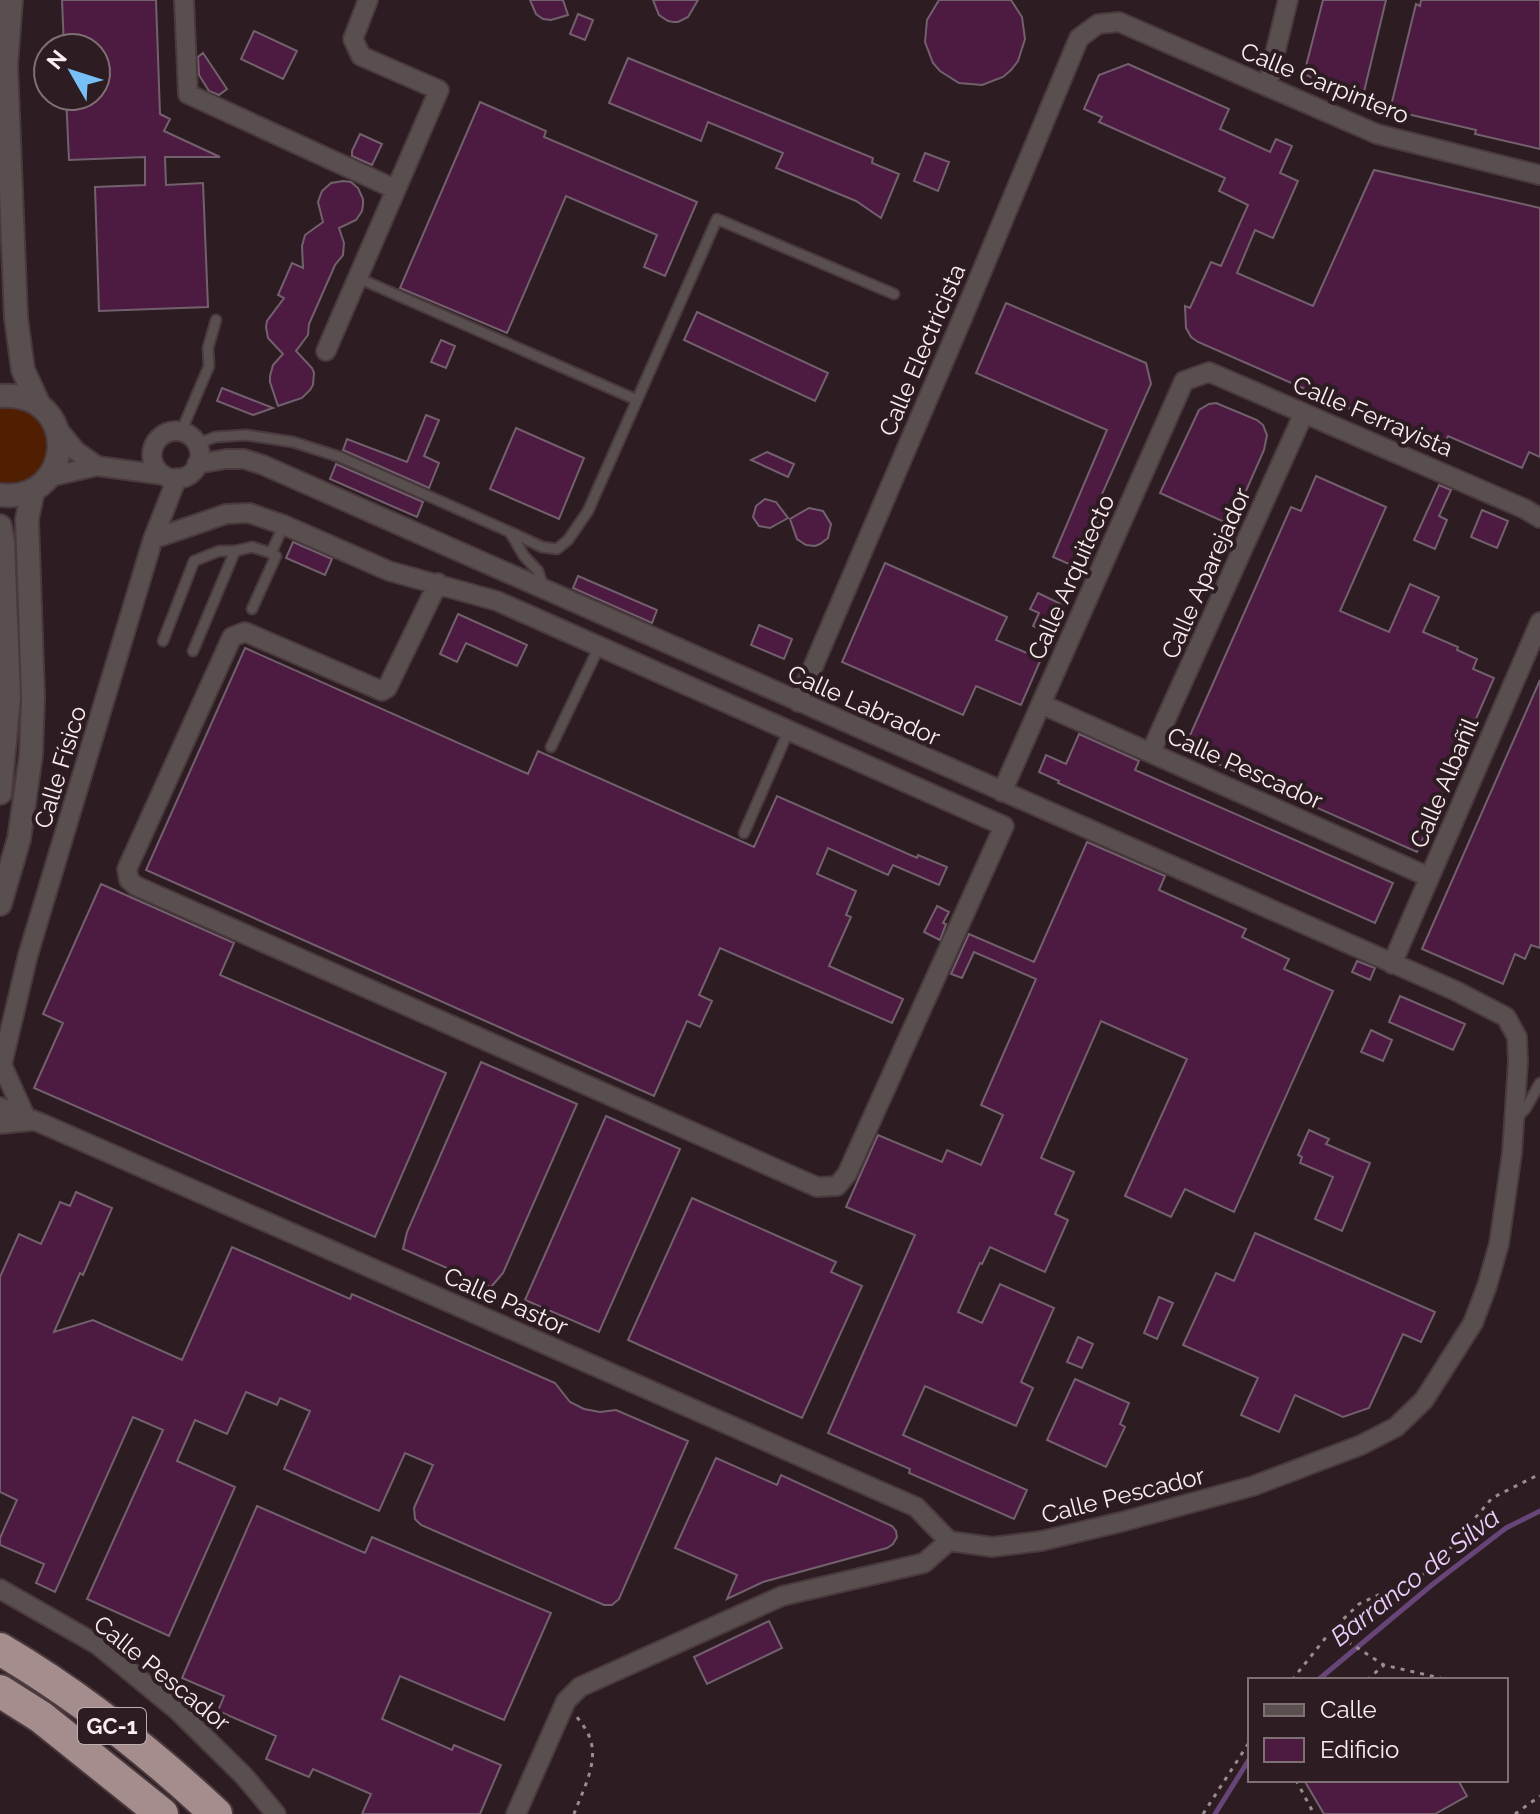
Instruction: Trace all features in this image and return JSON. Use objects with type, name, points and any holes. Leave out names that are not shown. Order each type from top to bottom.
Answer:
[{"type":"highway","name":"GC-1","points":[[0,1649],[31,1667],[131,1739],[216,1814]]},
{"type":"highway","name":"GC-1","points":[[0,1691],[41,1717],[162,1814]]},
{"type":"highway","points":[[0,1712],[139,1814]]},
{"type":"street","points":[[11,0],[6,65],[16,318],[23,370],[39,405]]},
{"type":"street","points":[[184,0],[188,94],[395,189]]},
{"type":"street","points":[[326,351],[439,90],[361,56],[353,39],[368,0]]},
{"type":"street","points":[[1267,86],[1288,0]]},
{"type":"street","name":"Calle Carpintero","points":[[1098,24],[1119,22],[1377,134],[1540,175]]},
{"type":"street","name":"Calle Electricista","points":[[798,702],[1079,38],[1098,24]]},
{"type":"street","name":"Calle Ferrayista","points":[[1184,381],[1209,372],[1540,518]]},
{"type":"street","name":"Calle Arquitecto","points":[[1002,792],[1184,381]]},
{"type":"street","points":[[0,396],[21,396],[39,405],[76,451],[97,466],[120,470],[185,477],[197,464],[197,444],[192,437],[181,432],[170,432],[120,470]]},
{"type":"street","name":"Calle Aparejador","points":[[1151,752],[1304,413]]},
{"type":"street","points":[[0,904],[19,839],[31,755],[33,697],[27,519],[41,484],[59,458],[57,428]]},
{"type":"street","points":[[153,447],[153,462],[157,469],[170,476]]},
{"type":"street","name":"Calle Labrador","points":[[197,464],[244,459],[263,465],[1456,991],[1506,1017]]},
{"type":"street","points":[[0,495],[13,496],[97,466]]},
{"type":"street","name":"Calle Físico","points":[[1,1069],[28,955],[170,476]]},
{"type":"street","points":[[153,539],[226,514],[249,513],[389,571],[438,583],[497,601],[1004,826],[847,1174],[837,1186],[817,1187],[802,1181],[136,886],[129,880],[127,869],[232,637],[245,632],[382,691],[387,688],[438,583]]},
{"type":"street","points":[[0,526],[9,697],[0,793]]},
{"type":"street","name":"Calle Albañil","points":[[1392,964],[1540,622]]},
{"type":"street","name":"Calle Pescador","points":[[1041,704],[1429,877]]},
{"type":"street","name":"Calle Pescador","points":[[949,1541],[992,1547],[1041,1541],[1121,1522],[1253,1486],[1361,1445],[1396,1427],[1424,1400],[1473,1323],[1499,1244],[1512,1153],[1518,1062],[1517,1037],[1506,1017]]},
{"type":"street","points":[[1,1069],[30,1120]]},
{"type":"street","name":"Calle Pastor","points":[[0,1107],[916,1507],[949,1541]]},
{"type":"street","name":"Calle Pastor","points":[[0,1124],[30,1120]]},
{"type":"street","points":[[516,1814],[566,1701],[580,1687],[782,1596],[924,1563],[949,1541]]},
{"type":"street","name":"Calle Pescador","points":[[0,1589],[98,1645],[177,1710],[244,1776],[276,1814]]},
{"type":"lane","points":[[197,444],[215,437],[246,435],[293,442],[340,457],[542,547],[557,549],[568,540],[588,511],[717,219],[894,294]]},
{"type":"lane","points":[[358,278],[637,400]]},
{"type":"lane","points":[[181,432],[209,366],[208,348],[216,320]]},
{"type":"lane","points":[[271,553],[284,525]]},
{"type":"lane","points":[[510,532],[524,556],[538,571],[544,589]]},
{"type":"lane","points":[[163,641],[194,561],[219,551],[252,547],[276,556],[252,609]]},
{"type":"lane","points":[[193,651],[235,551]]},
{"type":"lane","points":[[551,747],[599,647]]},
{"type":"lane","points":[[744,833],[788,732]]},
{"type":"lane","points":[[1513,1123],[1540,1083]]},
{"type":"path","points":[[31,755],[71,761],[87,759]]},
{"type":"path","points":[[1294,1678],[1331,1631],[1359,1604],[1432,1570],[1492,1498],[1540,1474]]},
{"type":"path","points":[[1331,1631],[1384,1665],[1440,1678]]},
{"type":"path","points":[[1369,1678],[1384,1665]]},
{"type":"path","points":[[566,1701],[590,1736],[593,1749],[590,1769],[574,1814]]},
{"type":"path","points":[[1203,1814],[1248,1744]]},
{"type":"path","points":[[1297,1782],[1314,1814]]},
{"type":"path","points":[[1515,1814],[1540,1796]]},
{"type":"shaded area","points":[[7,407],[24,411],[36,419],[44,429],[48,442],[44,467],[35,477],[23,483],[0,483],[0,409]]},
{"type":"building","points":[[62,0],[156,0],[160,114],[170,119],[164,131],[220,157],[165,157],[166,185],[203,183],[208,307],[99,311],[95,187],[145,185],[145,157],[69,160],[67,112],[112,112],[112,32],[63,32]]},
{"type":"building","points":[[530,0],[563,0],[568,15],[543,19],[536,14]]},
{"type":"building","points":[[653,0],[698,0],[688,17],[673,22],[659,15]]},
{"type":"building","points":[[939,0],[1011,0],[1022,17],[1025,39],[1018,61],[1011,70],[1003,77],[982,85],[959,83],[940,71],[933,63],[925,42],[927,20]]},
{"type":"building","points":[[1323,0],[1386,0],[1362,100],[1304,74]]},
{"type":"building","points":[[1421,0],[1540,0],[1540,149],[1390,110],[1416,4],[1420,6]]},
{"type":"building","points":[[578,14],[593,20],[585,40],[570,34]]},
{"type":"building","points":[[254,31],[297,51],[283,79],[241,59]]},
{"type":"building","points":[[203,53],[227,89],[219,95],[209,91],[199,75],[198,57]]},
{"type":"building","points":[[628,58],[873,158],[872,163],[899,174],[881,218],[856,201],[776,168],[783,153],[708,122],[701,141],[609,103]]},
{"type":"building","points":[[1128,64],[1229,109],[1220,129],[1270,152],[1276,139],[1292,146],[1280,173],[1298,181],[1273,238],[1255,230],[1237,273],[1313,306],[1374,170],[1540,208],[1540,457],[1529,452],[1522,468],[1448,436],[1442,449],[1191,337],[1186,328],[1185,306],[1190,308],[1211,262],[1221,266],[1248,205],[1219,191],[1225,178],[1099,122],[1102,117],[1084,109],[1099,75]]},
{"type":"building","points":[[480,102],[546,131],[544,137],[697,202],[665,276],[644,267],[657,235],[566,196],[507,333],[400,288]]},
{"type":"building","points":[[360,134],[382,144],[372,165],[352,156]]},
{"type":"building","points":[[925,153],[949,162],[938,191],[914,181]]},
{"type":"building","points":[[351,182],[358,188],[363,205],[356,220],[339,228],[344,243],[343,255],[335,265],[309,324],[308,335],[296,351],[312,368],[313,385],[302,398],[278,406],[270,376],[273,365],[283,354],[268,338],[267,321],[284,298],[278,295],[292,263],[303,268],[305,235],[323,222],[318,202],[322,191],[331,183]]},
{"type":"building","points":[[1006,303],[1146,363],[1151,384],[1091,519],[1100,523],[1080,569],[1053,557],[1107,430],[976,373]]},
{"type":"building","points":[[697,312],[828,373],[815,401],[684,340]]},
{"type":"building","points":[[441,340],[455,346],[446,368],[431,362]]},
{"type":"building","points":[[222,388],[273,408],[253,415],[217,401]]},
{"type":"building","points":[[1216,403],[1257,420],[1267,435],[1264,450],[1231,525],[1160,493],[1199,410]]},
{"type":"building","points":[[426,415],[439,420],[424,456],[439,463],[429,488],[343,450],[347,439],[407,462]]},
{"type":"building","points":[[516,428],[584,458],[559,519],[490,489]]},
{"type":"building","points":[[767,452],[794,464],[788,477],[751,460]]},
{"type":"building","points":[[336,464],[423,502],[417,517],[330,479]]},
{"type":"building","points":[[1316,476],[1386,507],[1340,611],[1389,632],[1410,584],[1439,597],[1423,632],[1477,659],[1473,669],[1494,678],[1417,852],[1184,749],[1291,507],[1301,511]]},
{"type":"building","points":[[1439,485],[1451,490],[1439,516],[1447,520],[1435,549],[1414,540]]},
{"type":"building","points":[[765,499],[776,502],[788,518],[770,528],[759,526],[753,517],[756,506]]},
{"type":"building","points":[[809,508],[823,511],[831,524],[828,538],[815,546],[797,539],[790,519]]},
{"type":"building","points":[[1482,510],[1508,521],[1497,548],[1471,537]]},
{"type":"building","points":[[293,542],[332,559],[325,575],[286,558]]},
{"type":"building","points":[[885,563],[1007,617],[996,640],[1041,659],[1021,705],[976,686],[963,715],[842,662]]},
{"type":"building","points":[[578,576],[657,610],[652,623],[573,588]]},
{"type":"building","points":[[1038,593],[1065,606],[1053,635],[1033,626],[1039,613],[1030,609]]},
{"type":"building","points":[[458,614],[527,645],[517,666],[466,643],[457,662],[440,654]]},
{"type":"building","points":[[759,625],[792,639],[784,659],[751,645]]},
{"type":"building","points":[[245,648],[528,774],[538,751],[754,847],[777,796],[917,858],[918,855],[947,867],[939,885],[893,865],[888,875],[828,848],[817,874],[856,891],[846,915],[851,917],[829,966],[903,999],[892,1023],[720,948],[699,995],[712,1001],[700,1027],[687,1021],[654,1096],[146,870]]},
{"type":"building","points":[[1540,680],[1540,948],[1531,945],[1525,959],[1515,954],[1503,984],[1422,949]]},
{"type":"building","points":[[1079,734],[1139,761],[1135,770],[1393,883],[1375,923],[1039,772],[1046,755],[1066,764]]},
{"type":"building","points":[[1087,842],[1165,876],[1159,890],[1246,929],[1242,937],[1289,959],[1284,969],[1333,991],[1234,1212],[1185,1189],[1171,1217],[1125,1196],[1187,1059],[1101,1021],[1041,1158],[1074,1172],[1055,1214],[1068,1220],[1045,1272],[990,1247],[958,1312],[982,1323],[1000,1284],[1054,1308],[1021,1382],[1033,1388],[1016,1426],[925,1386],[903,1435],[1027,1490],[1014,1519],[828,1433],[915,1235],[846,1207],[878,1135],[942,1162],[947,1150],[981,1165],[1003,1115],[981,1105],[1036,979],[974,952],[962,978],[951,974],[969,934],[1034,962]]},
{"type":"building","points":[[101,884],[234,943],[220,975],[446,1073],[375,1237],[34,1088],[63,1023],[43,1014]]},
{"type":"building","points":[[937,906],[949,912],[940,940],[924,932]]},
{"type":"building","points":[[1357,961],[1375,968],[1370,980],[1352,972]]},
{"type":"building","points":[[1400,996],[1465,1024],[1453,1050],[1389,1022]]},
{"type":"building","points":[[1371,1030],[1392,1040],[1383,1061],[1361,1052]]},
{"type":"building","points":[[481,1062],[577,1104],[503,1273],[491,1287],[403,1249],[407,1232]]},
{"type":"building","points":[[606,1116],[680,1149],[599,1332],[525,1300]]},
{"type":"building","points":[[1309,1130],[1329,1139],[1326,1144],[1370,1163],[1342,1231],[1315,1219],[1333,1177],[1300,1163],[1302,1157],[1298,1155]]},
{"type":"building","points":[[76,1192],[112,1208],[54,1332],[93,1320],[182,1360],[232,1247],[350,1299],[352,1294],[555,1383],[570,1402],[584,1409],[600,1412],[616,1410],[688,1441],[619,1599],[612,1605],[604,1605],[421,1525],[415,1519],[414,1508],[433,1465],[405,1453],[379,1511],[284,1469],[310,1411],[280,1398],[277,1405],[246,1392],[227,1434],[195,1420],[177,1461],[235,1487],[169,1636],[87,1599],[163,1430],[133,1417],[55,1592],[36,1583],[44,1564],[0,1545],[0,1538],[17,1500],[0,1492],[0,1277],[19,1234],[41,1244],[60,1202],[70,1206]]},
{"type":"building","points":[[692,1198],[836,1262],[831,1272],[862,1286],[802,1418],[628,1340]]},
{"type":"building","points":[[1255,1233],[1435,1312],[1421,1342],[1403,1334],[1369,1408],[1343,1417],[1295,1395],[1279,1432],[1241,1415],[1258,1378],[1183,1345],[1216,1273],[1234,1281]]},
{"type":"building","points":[[1159,1297],[1173,1303],[1157,1339],[1144,1333]]},
{"type":"building","points":[[1078,1337],[1093,1344],[1082,1368],[1067,1362]]},
{"type":"building","points":[[1075,1379],[1129,1403],[1120,1424],[1125,1427],[1106,1467],[1047,1440]]},
{"type":"building","points":[[716,1458],[777,1485],[781,1475],[892,1526],[897,1537],[887,1548],[763,1582],[727,1599],[737,1575],[675,1548]]},
{"type":"building","points":[[257,1506],[365,1553],[372,1537],[551,1613],[504,1720],[400,1676],[382,1719],[452,1750],[454,1745],[501,1765],[480,1814],[362,1814],[371,1794],[313,1769],[309,1777],[266,1759],[276,1736],[218,1711],[224,1696],[182,1678]]},
{"type":"building","points":[[769,1621],[782,1648],[707,1684],[694,1657]]},
{"type":"building","points":[[1305,1782],[1459,1782],[1467,1796],[1435,1814],[1324,1814]]},
{"type":"waterway","name":"Barranco de Silva","points":[[1320,1678],[1506,1528],[1540,1511]]},
{"type":"waterway","name":"Barranco de Silva","points":[[1215,1814],[1248,1761]]}]
